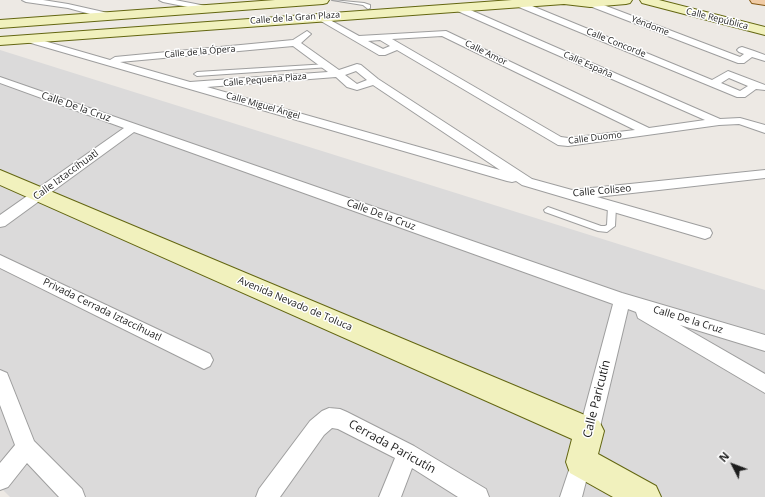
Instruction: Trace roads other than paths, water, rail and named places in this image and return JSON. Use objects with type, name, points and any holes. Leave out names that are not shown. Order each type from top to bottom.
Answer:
[{"type":"main road","points":[[756,0],[765,1]]},
{"type":"street","points":[[26,0],[68,6],[105,16]]},
{"type":"street","points":[[163,0],[203,8]]},
{"type":"street","name":"Calle de la Gran Plaza","points":[[0,24],[323,0]]},
{"type":"street","name":"Calle de la Gran Plaza","points":[[0,41],[318,16],[564,0],[590,3],[626,0]]},
{"type":"street","name":"Calle República","points":[[646,0],[765,31]]},
{"type":"street","name":"Calle Concorde","points":[[517,3],[714,83]]},
{"type":"street","name":"Yéndome","points":[[590,3],[711,49]]},
{"type":"street","points":[[238,6],[230,12],[230,15],[235,17],[276,20]]},
{"type":"street","name":"Calle España","points":[[456,7],[719,122]]},
{"type":"street","points":[[318,16],[382,53],[397,47]]},
{"type":"street","name":"Calle Miguel Ángel","points":[[0,30],[527,182]]},
{"type":"street","name":"Calle Amor","points":[[358,39],[443,33],[647,131]]},
{"type":"street","points":[[307,34],[295,43],[328,66],[353,87],[374,81]]},
{"type":"street","name":"Calle Duomo","points":[[382,37],[558,141],[568,142],[719,122],[746,122],[765,129]]},
{"type":"street","points":[[711,49],[720,42]]},
{"type":"street","name":"Calle de la Ópera","points":[[106,61],[295,43]]},
{"type":"street","points":[[732,46],[765,58]]},
{"type":"street","points":[[711,49],[741,60],[751,53]]},
{"type":"street","name":"Calle Coliseo","points":[[338,74],[357,67],[374,81],[527,182],[572,195],[765,174]]},
{"type":"street","name":"Calle Pequeña Plaza","points":[[192,86],[338,74]]},
{"type":"street","points":[[714,83],[728,74],[760,87]]},
{"type":"street","name":"Calle De la Cruz","points":[[0,80],[622,300],[765,343]]},
{"type":"street","points":[[714,83],[741,95],[760,87]]},
{"type":"street","name":"Calle Iztaccíhuatl","points":[[0,222],[133,127]]},
{"type":"street","name":"Avenida Nevado de Toluca","points":[[0,177],[589,431]]},
{"type":"street","points":[[572,195],[705,233]]},
{"type":"street","name":"Privada Cerrada Iztaccíhuatl","points":[[0,261],[204,360]]},
{"type":"street","points":[[622,300],[765,384]]},
{"type":"street","name":"Calle Paricutín","points":[[571,497],[622,300]]},
{"type":"street","points":[[0,379],[26,448],[74,497]]},
{"type":"street","name":"Cerrada Paricutín","points":[[267,497],[317,428],[329,418],[340,419],[407,453],[478,497]]},
{"type":"street","points":[[0,479],[26,448]]},
{"type":"street","points":[[390,497],[407,453]]},
{"type":"street","points":[[581,462],[645,497]]},
{"type":"lane","points":[[334,0],[364,4],[368,6],[368,8]]},
{"type":"lane","points":[[197,74],[328,66]]},
{"type":"lane","points":[[548,210],[601,229],[607,229],[611,226],[612,207]]}]
